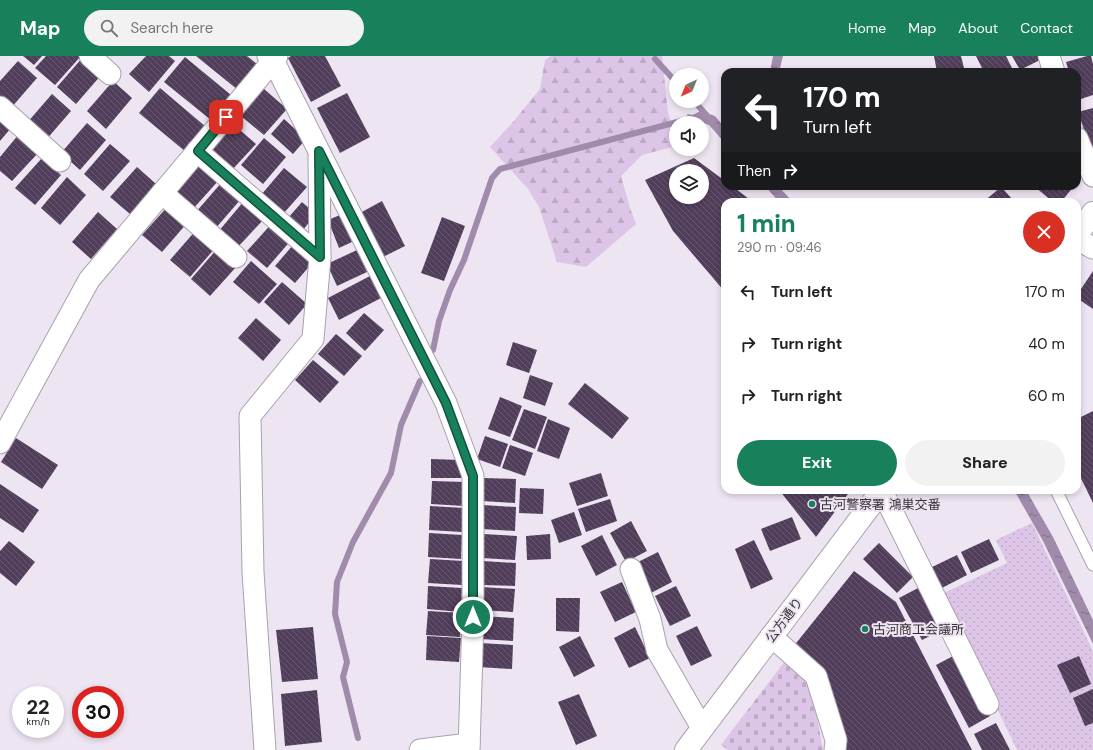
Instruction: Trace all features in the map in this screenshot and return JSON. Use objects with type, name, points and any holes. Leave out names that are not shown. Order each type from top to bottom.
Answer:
[{"type":"street","points":[[90,56],[110,74]]},
{"type":"street","points":[[1049,56],[1053,68]]},
{"type":"street","points":[[0,443],[89,280],[198,151],[273,57],[446,403],[473,476],[473,617],[469,747],[420,750]]},
{"type":"street","points":[[0,107],[60,161]]},
{"type":"street","points":[[1081,148],[1093,176]]},
{"type":"street","points":[[198,151],[320,257]]},
{"type":"street","points":[[265,750],[254,572],[250,416],[313,338],[320,257],[319,151]]},
{"type":"street","points":[[162,193],[236,257]]},
{"type":"street","points":[[1081,228],[1093,212]]},
{"type":"street","points":[[1081,241],[1093,248]]},
{"type":"street","name":"公方通り","points":[[686,750],[879,494]]},
{"type":"street","points":[[884,494],[988,704]]},
{"type":"street","points":[[631,569],[650,620],[657,650],[702,728]]},
{"type":"street","points":[[771,636],[816,676],[836,740],[835,750]]},
{"type":"lane","points":[[1058,494],[1093,565]]},
{"type":"green space","points":[[551,56],[662,56],[669,116],[669,148],[642,155],[621,176],[636,224],[586,267],[557,262],[539,207],[528,189],[490,147],[540,89],[545,60]]},
{"type":"green space","points":[[1032,523],[1093,651],[1093,750],[1017,750],[942,594],[1007,563],[996,540]]},
{"type":"green space","points":[[785,661],[810,680],[823,750],[728,750],[721,745]]},
{"type":"water","points":[[773,56],[783,56],[780,68],[771,68]]},
{"type":"water","points":[[700,111],[715,116],[721,123],[721,138],[709,125],[709,116],[688,116],[687,114],[693,115]]},
{"type":"water","points":[[768,190],[782,190],[789,198],[776,198]]},
{"type":"water","points":[[1016,494],[1028,494],[1053,537],[1093,620],[1093,644],[1043,541]]},
{"type":"building","points":[[23,56],[42,56],[34,65]]},
{"type":"building","points":[[46,56],[81,56],[55,85],[35,68]]},
{"type":"building","points":[[146,56],[169,56],[175,61],[149,92],[129,74]]},
{"type":"building","points":[[196,56],[247,56],[258,65],[238,90]]},
{"type":"building","points":[[291,56],[325,56],[341,86],[311,102],[288,58]]},
{"type":"building","points":[[934,56],[961,56],[964,68],[936,68]]},
{"type":"building","points":[[976,56],[1006,56],[1012,68],[982,68]]},
{"type":"building","points":[[1012,56],[1043,56],[1044,58],[1024,68],[1019,68]]},
{"type":"building","points":[[1091,56],[1093,64],[1093,95],[1081,99],[1081,68],[1068,68],[1066,62]]},
{"type":"building","points":[[83,57],[102,74],[76,104],[57,87]]},
{"type":"building","points":[[185,57],[231,95],[211,120],[164,82]]},
{"type":"building","points":[[18,61],[37,78],[11,108],[0,98],[0,81]]},
{"type":"building","points":[[113,81],[132,98],[106,129],[87,111]]},
{"type":"building","points":[[160,88],[206,127],[186,152],[139,113]]},
{"type":"building","points":[[264,89],[287,109],[264,135],[241,116]]},
{"type":"building","points":[[347,93],[370,137],[340,153],[317,108]]},
{"type":"building","points":[[52,94],[71,111],[45,141],[26,124]]},
{"type":"building","points":[[1093,108],[1093,149],[1091,150],[1081,121],[1081,111]]},
{"type":"building","points":[[0,119],[11,128],[0,141]]},
{"type":"building","points":[[284,119],[306,139],[293,154],[271,134]]},
{"type":"building","points":[[87,123],[106,140],[80,170],[61,153]]},
{"type":"building","points":[[233,124],[256,144],[232,170],[210,151]]},
{"type":"building","points":[[19,134],[39,152],[12,181],[0,171],[0,157]]},
{"type":"building","points":[[264,138],[286,157],[263,184],[241,165]]},
{"type":"building","points":[[110,144],[130,161],[103,191],[84,174]]},
{"type":"building","points":[[42,158],[61,175],[35,205],[15,188]]},
{"type":"building","points":[[694,158],[702,164],[681,164]]},
{"type":"building","points":[[199,163],[219,180],[192,210],[173,193]]},
{"type":"building","points":[[137,167],[156,184],[130,214],[110,197]]},
{"type":"building","points":[[284,168],[307,187],[283,214],[261,195]]},
{"type":"building","points":[[669,169],[669,204],[709,204],[709,169],[721,178],[721,190],[737,190],[748,198],[721,198],[721,287],[673,231],[645,180]]},
{"type":"building","points":[[67,177],[86,195],[60,225],[41,208]]},
{"type":"building","points":[[222,182],[241,199],[215,229],[196,212]]},
{"type":"building","points":[[997,190],[1004,190],[1011,198],[988,198]]},
{"type":"building","points":[[1039,190],[1071,190],[1064,198],[1048,198]]},
{"type":"building","points":[[244,201],[264,219],[237,248],[218,232]]},
{"type":"building","points":[[382,201],[405,246],[383,257],[360,213]]},
{"type":"building","points":[[302,202],[316,214],[302,231],[288,218]]},
{"type":"building","points":[[169,205],[188,222],[162,252],[142,235]]},
{"type":"building","points":[[98,212],[117,229],[91,259],[72,242]]},
{"type":"building","points":[[340,215],[352,242],[339,248],[328,220]]},
{"type":"building","points":[[442,217],[465,226],[444,281],[421,273]]},
{"type":"building","points":[[274,221],[293,238],[267,268],[247,251]]},
{"type":"building","points":[[197,229],[216,247],[190,277],[170,260]]},
{"type":"building","points":[[293,245],[313,262],[295,283],[275,266]]},
{"type":"building","points":[[217,249],[237,266],[210,296],[191,279]]},
{"type":"building","points":[[357,250],[367,272],[337,286],[327,264]]},
{"type":"building","points":[[251,261],[277,284],[259,304],[233,282]]},
{"type":"building","points":[[1093,271],[1093,309],[1081,301],[1081,289]]},
{"type":"building","points":[[370,276],[381,298],[339,320],[328,298]]},
{"type":"building","points":[[282,282],[307,304],[289,325],[264,302]]},
{"type":"building","points":[[364,313],[384,330],[365,351],[346,333]]},
{"type":"building","points":[[256,318],[281,340],[263,361],[238,338]]},
{"type":"building","points":[[336,334],[362,356],[344,376],[318,354]]},
{"type":"building","points":[[513,342],[537,350],[529,373],[506,365]]},
{"type":"building","points":[[313,360],[339,382],[320,403],[295,380]]},
{"type":"building","points":[[530,375],[553,383],[545,406],[523,398]]},
{"type":"building","points":[[585,383],[629,418],[612,439],[568,404]]},
{"type":"building","points":[[500,397],[522,406],[510,437],[488,429]]},
{"type":"building","points":[[524,409],[547,417],[535,449],[512,440]]},
{"type":"building","points":[[1093,411],[1093,503],[1081,478],[1081,417]]},
{"type":"building","points":[[548,419],[570,428],[559,459],[537,451]]},
{"type":"building","points":[[485,436],[508,444],[500,467],[477,459]]},
{"type":"building","points":[[16,438],[58,465],[42,489],[1,462]]},
{"type":"building","points":[[510,445],[533,453],[525,476],[502,468]]},
{"type":"building","points":[[431,459],[461,460],[461,478],[431,478]]},
{"type":"building","points":[[601,473],[608,496],[577,506],[569,483]]},
{"type":"building","points":[[483,478],[516,479],[515,503],[482,501]]},
{"type":"building","points":[[432,481],[465,482],[464,506],[431,504]]},
{"type":"building","points":[[0,484],[39,510],[23,533],[0,518]]},
{"type":"building","points":[[520,488],[544,489],[543,514],[519,513]]},
{"type":"building","points":[[782,494],[848,494],[816,537]]},
{"type":"building","points":[[610,499],[617,521],[586,532],[578,509]]},
{"type":"building","points":[[483,505],[516,507],[515,531],[482,529]]},
{"type":"building","points":[[430,506],[464,508],[462,532],[429,530]]},
{"type":"building","points":[[574,512],[582,535],[559,543],[551,520]]},
{"type":"building","points":[[792,517],[801,539],[770,551],[761,529]]},
{"type":"building","points":[[631,521],[647,551],[626,562],[610,533]]},
{"type":"building","points":[[429,533],[462,535],[461,559],[428,557]]},
{"type":"building","points":[[483,534],[517,536],[515,560],[482,558]]},
{"type":"building","points":[[550,534],[551,559],[527,560],[526,536]]},
{"type":"building","points":[[602,535],[617,565],[596,576],[581,546]]},
{"type":"building","points":[[989,539],[999,560],[971,573],[961,552]]},
{"type":"building","points":[[754,540],[773,579],[751,589],[735,549]]},
{"type":"building","points":[[9,541],[35,562],[16,586],[0,573],[0,551]]},
{"type":"building","points":[[879,543],[913,577],[897,593],[863,559]]},
{"type":"building","points":[[658,552],[672,582],[651,593],[636,563]]},
{"type":"building","points":[[957,555],[967,575],[940,589],[930,568]]},
{"type":"building","points":[[430,559],[463,561],[462,585],[428,583]]},
{"type":"building","points":[[483,561],[516,563],[515,586],[481,585]]},
{"type":"building","points":[[854,571],[896,602],[972,750],[840,750],[793,647]]},
{"type":"building","points":[[622,582],[636,612],[615,622],[600,592]]},
{"type":"building","points":[[428,586],[462,588],[461,612],[427,609]]},
{"type":"building","points":[[676,586],[691,616],[670,626],[655,596]]},
{"type":"building","points":[[481,587],[515,589],[513,612],[480,610]]},
{"type":"building","points":[[920,587],[942,630],[922,640],[899,598]]},
{"type":"building","points":[[556,598],[580,598],[579,632],[556,631]]},
{"type":"building","points":[[428,611],[461,613],[460,637],[426,635]]},
{"type":"building","points":[[481,616],[514,618],[513,641],[480,639]]},
{"type":"building","points":[[697,626],[712,656],[691,666],[676,636]]},
{"type":"building","points":[[313,627],[318,679],[282,682],[276,630]]},
{"type":"building","points":[[635,627],[650,658],[629,668],[614,638]]},
{"type":"building","points":[[427,636],[461,638],[459,662],[426,660]]},
{"type":"building","points":[[580,636],[595,666],[574,677],[559,647]]},
{"type":"building","points":[[480,643],[513,645],[512,669],[479,667]]},
{"type":"building","points":[[957,654],[990,716],[969,728],[936,665]]},
{"type":"building","points":[[1079,656],[1091,684],[1070,693],[1057,665]]},
{"type":"building","points":[[1093,689],[1093,723],[1085,726],[1073,698]]},
{"type":"building","points":[[317,690],[322,742],[285,746],[281,694]]},
{"type":"building","points":[[579,694],[597,736],[576,745],[558,702]]},
{"type":"building","points":[[996,723],[1010,750],[982,750],[974,734]]},
{"type":"waterway","points":[[655,59],[669,74]]},
{"type":"waterway","points":[[700,108],[707,116]]},
{"type":"waterway","points":[[433,350],[439,321],[450,290],[464,260],[492,178],[500,169],[669,124]]},
{"type":"waterway","points":[[358,738],[343,677],[347,662],[335,614],[337,582],[353,542],[391,473],[401,425],[420,381]]},
{"type":"place","name":"古河警察署 鴻巣交番","points":[[812,504]]},
{"type":"place","name":"古河商工会議所","points":[[865,629]]},
{"type":"route","points":[[226,117],[198,151],[320,257],[319,151],[446,403],[473,476],[473,617]]}]
